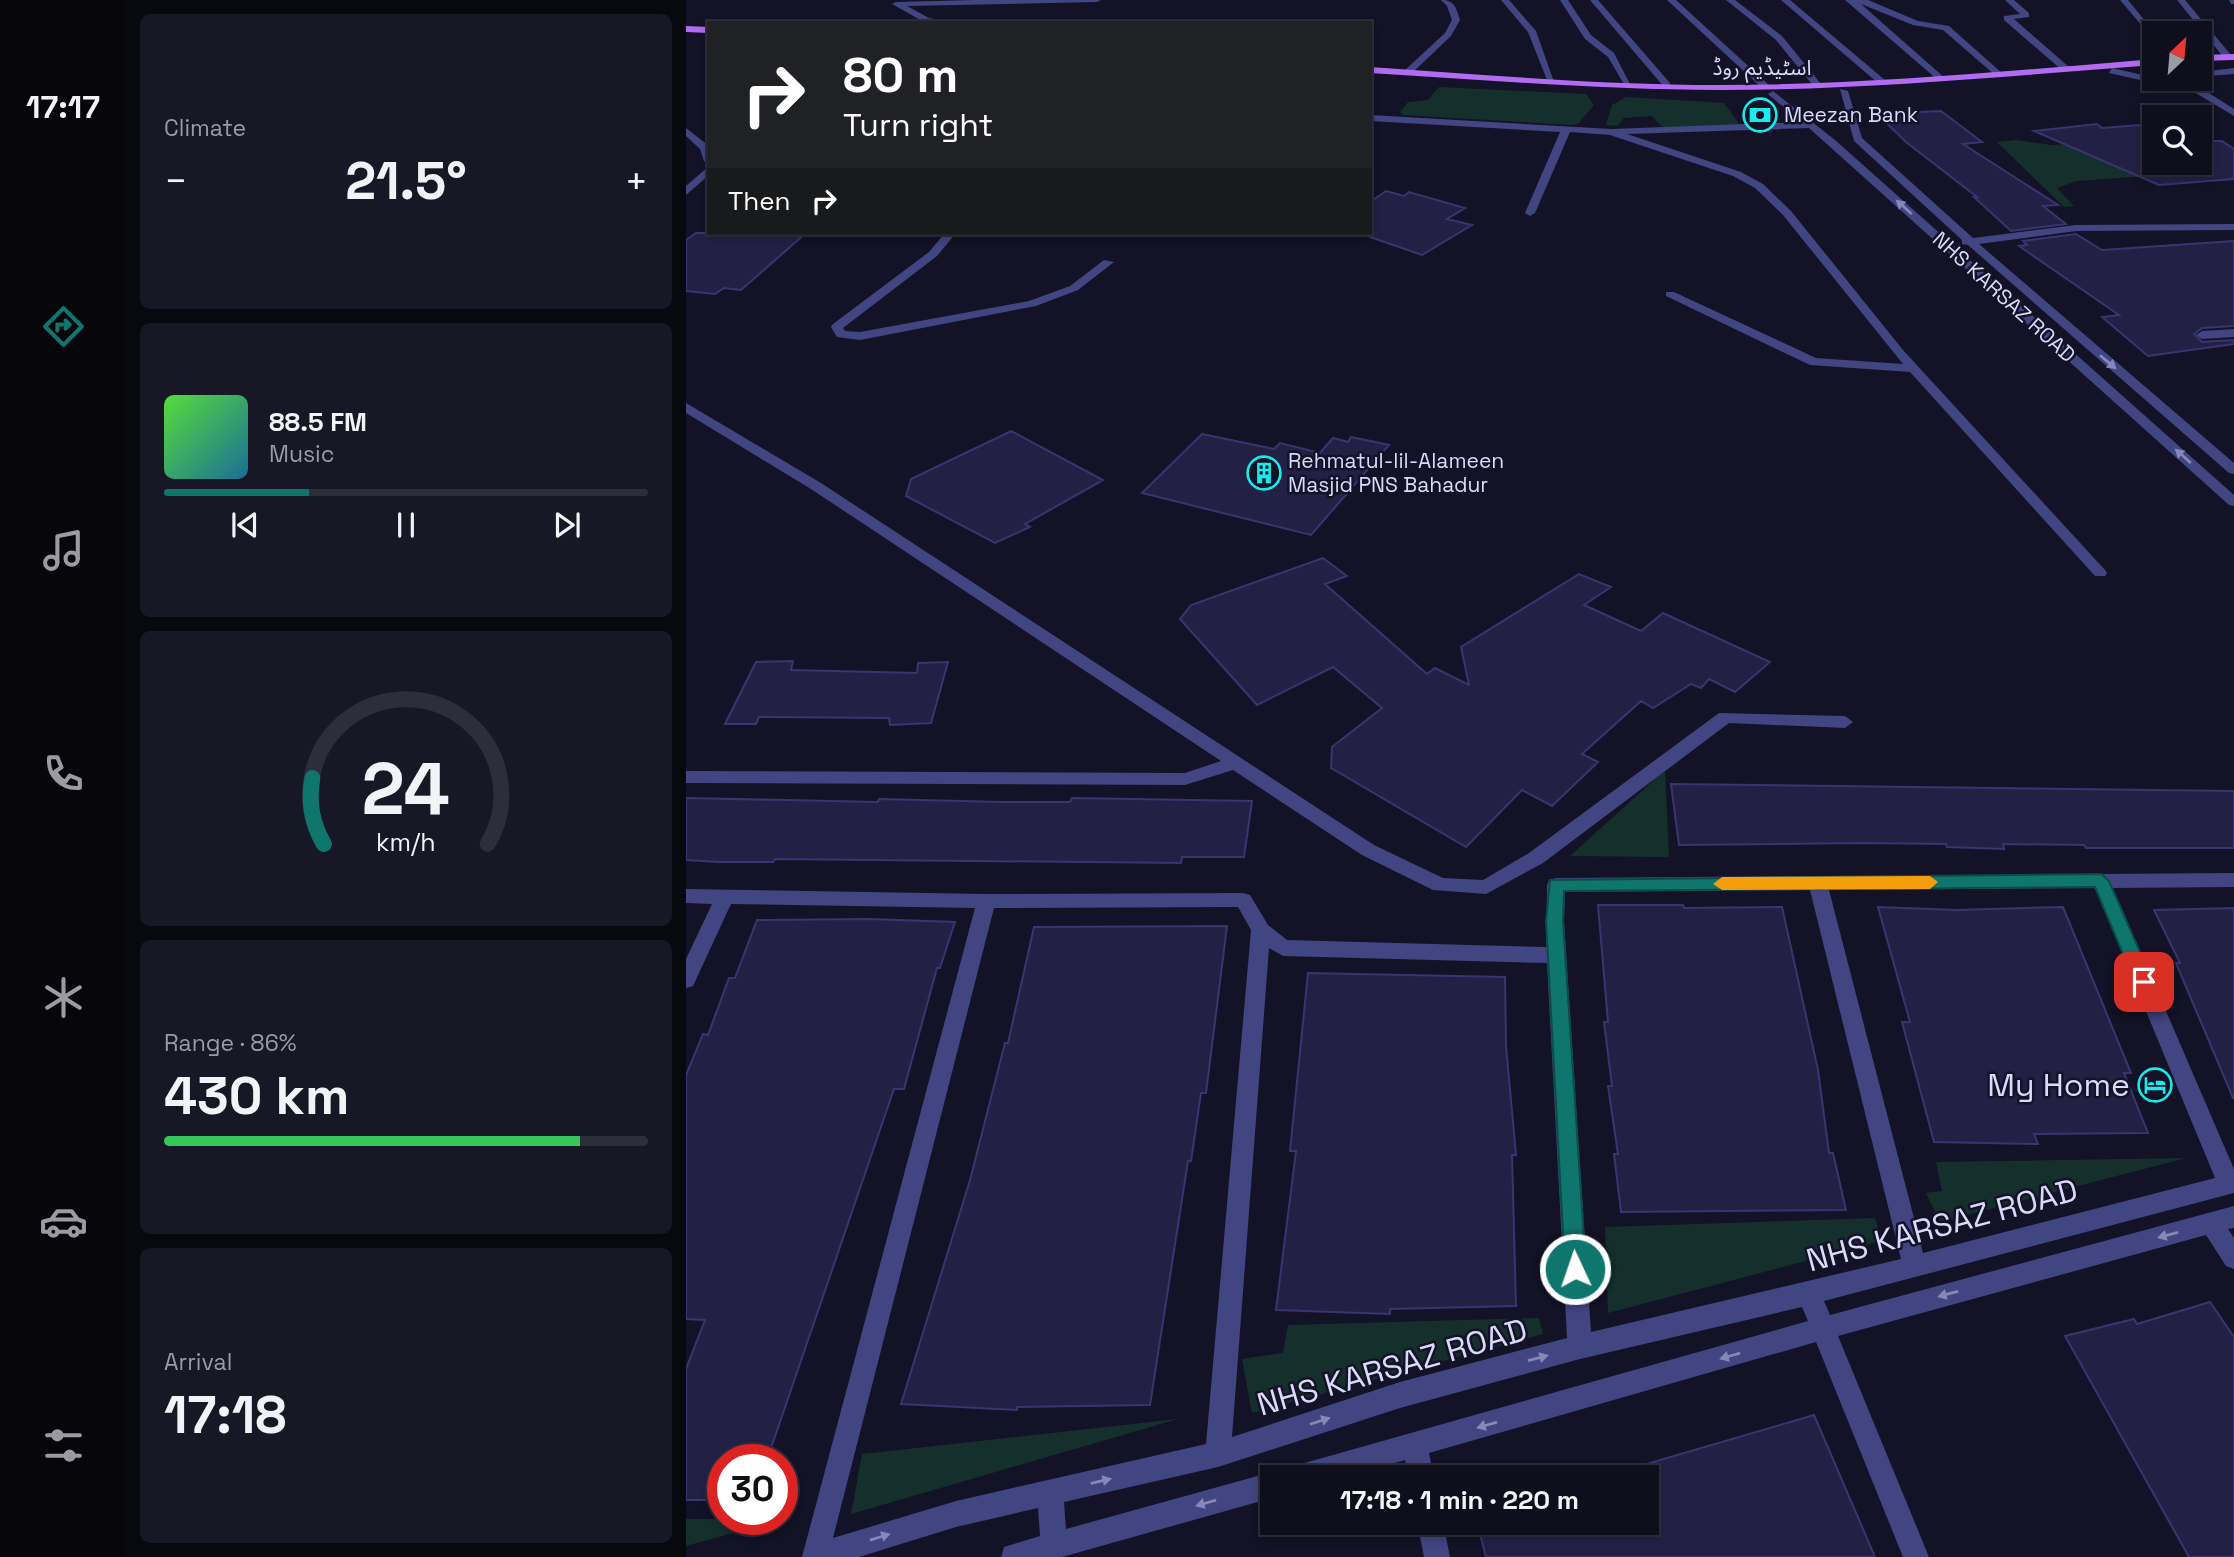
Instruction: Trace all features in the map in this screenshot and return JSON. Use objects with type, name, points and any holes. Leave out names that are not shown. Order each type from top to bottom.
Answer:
[{"type":"main road","points":[[686,29],[707,30]]},
{"type":"main road","points":[[686,36],[707,37]]},
{"type":"main road","points":[[2212,58],[2232,59]]},
{"type":"main road","points":[[2212,63],[2232,59]]},
{"type":"main road","name":"اسٹیڈیم روڈ","points":[[1372,72],[1769,90],[2142,63]]},
{"type":"main road","name":"اسٹیڈیم روڈ","points":[[1372,72],[1617,89],[1843,91],[2142,69]]},
{"type":"street","points":[[892,2],[1097,0]]},
{"type":"street","points":[[1408,72],[1448,34],[1456,20],[1451,5],[1445,0]]},
{"type":"street","points":[[1505,0],[1532,31],[1551,80]]},
{"type":"street","points":[[1564,0],[1588,37],[1611,55],[1628,84]]},
{"type":"street","points":[[1594,0],[1667,85]]},
{"type":"street","name":"NHS KARSAZ ROAD","points":[[1671,0],[2234,502]]},
{"type":"street","points":[[1731,0],[1779,38],[1818,86]]},
{"type":"street","points":[[1785,0],[1882,82]]},
{"type":"street","points":[[1850,0],[1865,2],[1916,23],[1946,29],[1999,74]]},
{"type":"street","points":[[1850,0],[1942,79]]},
{"type":"street","points":[[2009,0],[2026,15],[2007,18],[2066,68]]},
{"type":"street","points":[[2124,0],[2142,23]]},
{"type":"street","points":[[2181,0],[2232,59]]},
{"type":"street","points":[[892,2],[934,21]]},
{"type":"street","points":[[2112,71],[2142,78]]},
{"type":"street","points":[[2212,73],[2234,71]]},
{"type":"street","points":[[1843,91],[1857,139],[1971,242],[2234,470]]},
{"type":"street","points":[[2199,91],[2234,113]]},
{"type":"street","points":[[1375,122],[1611,132],[1811,125]]},
{"type":"street","points":[[1530,213],[1566,130]]},
{"type":"street","points":[[686,131],[707,148]]},
{"type":"street","points":[[1611,132],[1737,174],[1759,186],[1787,213],[1914,369],[2100,573]]},
{"type":"street","points":[[1832,142],[1857,139]]},
{"type":"street","points":[[687,191],[707,171]]},
{"type":"street","points":[[687,191],[707,192]]},
{"type":"street","points":[[1946,245],[2076,228],[2234,228]]},
{"type":"street","points":[[949,235],[933,254],[837,327],[841,334],[860,336],[1032,304],[1074,288],[1108,262]]},
{"type":"street","points":[[1670,294],[1814,362],[1914,369]]},
{"type":"street","points":[[2202,335],[2234,333]]},
{"type":"street","points":[[686,407],[816,486],[1368,850],[1440,885],[1486,887],[1536,859],[1725,717],[1845,722]]},
{"type":"street","points":[[686,777],[1185,779],[1238,762]]},
{"type":"street","points":[[1580,1347],[1557,955],[1556,885],[2234,880]]},
{"type":"street","points":[[2101,881],[2232,1183]]},
{"type":"street","points":[[1818,883],[1915,1267]]},
{"type":"street","points":[[686,896],[986,901],[1243,900],[1261,930],[1283,948],[1557,955]]},
{"type":"street","points":[[686,980],[725,897]]},
{"type":"street","points":[[815,1557],[986,901]]},
{"type":"street","points":[[1218,1454],[1261,930]]},
{"type":"street","name":"NHS KARSAZ ROAD","points":[[815,1557],[956,1514],[1218,1454],[1400,1395],[1580,1347],[1809,1294],[2232,1183]]},
{"type":"street","points":[[1344,1465],[2223,1220],[2234,1258]]},
{"type":"street","points":[[1809,1294],[1916,1557]]},
{"type":"street","points":[[1415,1445],[1419,1465]]},
{"type":"street","points":[[1014,1557],[1260,1488]]},
{"type":"street","points":[[1050,1493],[1054,1546]]},
{"type":"street","points":[[1433,1535],[1437,1557]]},
{"type":"green space","points":[[1439,87],[1586,94],[1594,105],[1578,124],[1571,125],[1403,115],[1400,112],[1408,102],[1428,100]]},
{"type":"green space","points":[[1626,97],[1724,103],[1740,125],[1663,128],[1652,116],[1624,118],[1618,126],[1606,125],[1612,105]]},
{"type":"green space","points":[[2016,140],[2051,145],[2142,140],[2142,175],[2151,175],[2077,181],[2057,188],[2074,206],[2064,207],[1997,142]]},
{"type":"green space","points":[[1665,770],[1669,857],[1570,856]]},
{"type":"green space","points":[[2186,1158],[1940,1222],[1926,1193],[1942,1191],[1936,1162]]},
{"type":"green space","points":[[1875,1218],[1882,1241],[1608,1313],[1605,1227]]},
{"type":"green space","points":[[1539,1318],[1543,1334],[1252,1413],[1242,1359],[1283,1353],[1288,1325]]},
{"type":"green space","points":[[1178,1419],[851,1514],[862,1454]]},
{"type":"green space","points":[[686,1519],[707,1519],[707,1535],[726,1535],[686,1546]]},
{"type":"building","points":[[1941,111],[1982,142],[1963,144],[2058,205],[2043,206],[2066,224],[2011,231],[1974,197],[1977,197],[1906,142],[1877,114]]},
{"type":"building","points":[[2097,124],[2102,128],[2142,125],[2142,175],[2212,175],[2212,141],[2222,141],[2234,149],[2234,179],[2159,185],[2034,131]]},
{"type":"building","points":[[1386,191],[1404,196],[1409,192],[1465,208],[1447,219],[1472,225],[1422,255],[1370,237],[1372,201]]},
{"type":"building","points":[[696,233],[804,235],[741,290],[724,288],[715,294],[686,291],[686,240]]},
{"type":"building","points":[[2076,234],[2102,250],[2234,241],[2234,326],[2202,328],[2194,334],[2202,342],[2234,340],[2234,344],[2148,356],[2102,317],[2119,315],[2019,246],[2027,245],[2023,241]]},
{"type":"building","points":[[1011,431],[1103,480],[1025,524],[1030,527],[995,543],[906,496],[911,479]]},
{"type":"building","name":"Rehmatul-lil-Alameen Masjid PNS Bahadur","points":[[1202,434],[1274,449],[1280,443],[1320,453],[1333,438],[1348,442],[1351,437],[1389,445],[1311,535],[1142,493]]},
{"type":"building","points":[[1323,558],[1347,576],[1325,584],[1427,674],[1435,668],[1469,685],[1461,647],[1579,574],[1611,587],[1584,605],[1641,631],[1663,613],[1770,662],[1735,692],[1709,679],[1701,688],[1691,684],[1653,708],[1641,701],[1582,754],[1598,762],[1552,806],[1522,790],[1466,847],[1331,768],[1332,747],[1382,708],[1333,667],[1257,705],[1180,619],[1191,605]]},
{"type":"building","points":[[793,661],[791,670],[917,673],[918,663],[948,662],[931,723],[890,725],[889,718],[759,717],[756,724],[725,724],[756,662]]},
{"type":"building","points":[[1671,784],[2234,791],[2234,848],[2086,848],[2084,845],[2003,844],[2004,849],[1947,847],[1946,844],[1863,843],[1679,845]]},
{"type":"building","points":[[686,798],[878,802],[879,799],[1070,802],[1072,798],[1252,801],[1244,857],[1182,857],[1181,863],[775,859],[773,862],[718,862],[686,860]]},
{"type":"building","points":[[1598,905],[1782,907],[1818,1070],[1829,1153],[1833,1153],[1846,1210],[1621,1212],[1614,1154],[1618,1154],[1608,1086],[1612,1086],[1604,1022],[1608,1022]]},
{"type":"building","points":[[1878,907],[1956,910],[2063,907],[2131,1073],[2124,1073],[2148,1133],[2034,1134],[2038,1144],[1934,1142],[1902,1022],[1910,1022]]},
{"type":"building","points":[[2234,908],[2233,1098],[2176,963],[2180,963],[2154,910]]},
{"type":"building","points":[[869,919],[955,922],[940,968],[937,968],[904,1089],[894,1089],[772,1444],[707,1444],[707,1500],[686,1500],[686,1369],[705,1320],[686,1319],[686,1075],[703,1034],[708,1035],[729,978],[735,978],[757,920]]},
{"type":"building","points":[[1227,926],[1206,1093],[1201,1093],[1191,1161],[1188,1161],[1150,1405],[1017,1407],[1017,1410],[901,1404],[970,1180],[1005,1043],[1008,1043],[1034,927]]},
{"type":"building","points":[[1308,973],[1505,977],[1506,1046],[1516,1155],[1512,1155],[1516,1306],[1390,1309],[1390,1314],[1276,1310],[1296,1151],[1290,1151]]},
{"type":"building","points":[[2210,1302],[2234,1337],[2234,1557],[2189,1557],[2065,1336],[2134,1319],[2137,1324]]},
{"type":"building","points":[[1814,1415],[1875,1557],[1486,1557],[1480,1535],[1659,1535],[1659,1465],[1643,1465]]},
{"type":"slow traffic","points":[[1722,884],[1930,882]]},
{"type":"place","name":"Meezan Bank","points":[[1760,115]]},
{"type":"place","name":"Rehmatul-lil-Alameen Masjid PNS Bahadur","points":[[1264,473]]},
{"type":"place","name":"My Home","points":[[2155,1085]]},
{"type":"route","points":[[1575,1269],[1554,921],[1556,885],[2101,881],[2144,982]]}]
